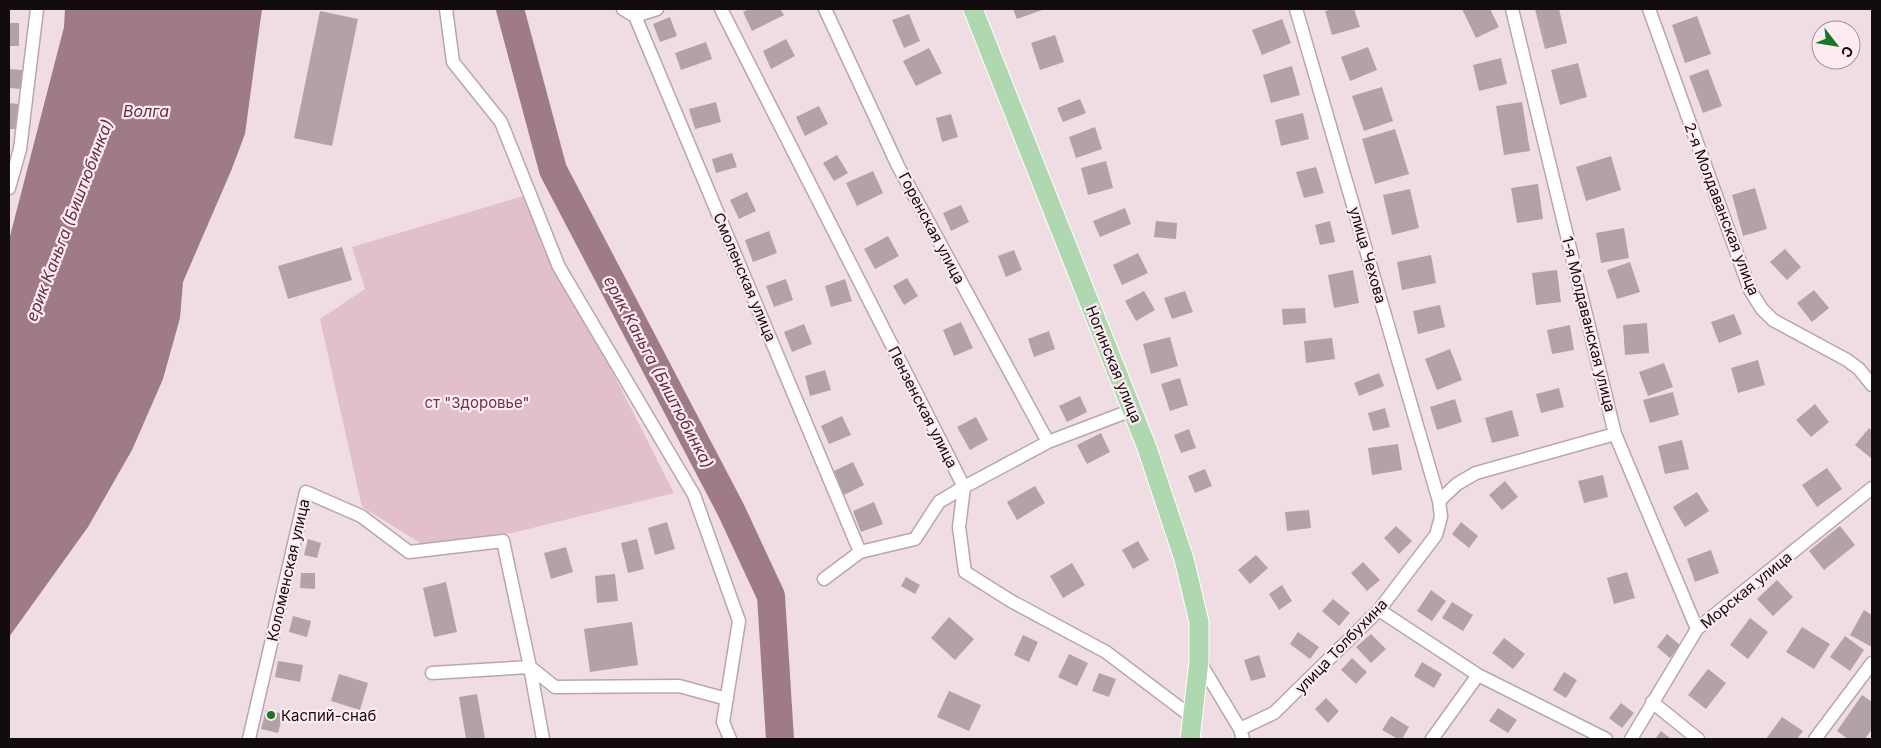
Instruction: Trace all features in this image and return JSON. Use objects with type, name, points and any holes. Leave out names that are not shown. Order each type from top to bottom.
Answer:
[{"type":"main road","name":"Ногинская улица","points":[[973,9],[1147,448],[1184,559],[1200,622],[1199,661],[1191,729]]},
{"type":"street","points":[[9,188],[37,9]]},
{"type":"street","points":[[446,9],[453,62],[501,122],[559,266],[694,495],[739,621],[723,722],[730,739]]},
{"type":"street","points":[[623,9],[636,16],[657,9]]},
{"type":"street","name":"Пензенская улица","points":[[721,9],[964,487]]},
{"type":"street","name":"Горенская улица","points":[[825,9],[898,166],[1048,442]]},
{"type":"street","name":"улица Чехова","points":[[1296,9],[1439,501]]},
{"type":"street","name":"1-я Молдаванская улица","points":[[1512,9],[1615,434],[1697,629]]},
{"type":"street","name":"2-я Молдаванская улица","points":[[1649,9],[1750,290],[1762,310],[1773,320],[1847,360],[1859,369],[1872,386]]},
{"type":"street","name":"Смоленская улица","points":[[636,16],[860,552]]},
{"type":"street","points":[[824,579],[860,552],[915,539],[939,502],[964,487],[1048,442],[1132,410]]},
{"type":"street","points":[[1439,501],[1458,484],[1476,472],[1615,434]]},
{"type":"street","points":[[964,487],[959,527],[965,572],[1010,601],[1106,652],[1191,729]]},
{"type":"street","name":"Морская улица","points":[[1631,739],[1697,629],[1872,488]]},
{"type":"street","name":"Коломенская улица","points":[[249,739],[306,492],[361,516],[409,552],[503,541],[530,667]]},
{"type":"street","name":"улица Толбухина","points":[[1241,734],[1274,713],[1379,610],[1436,535],[1441,518],[1439,501]]},
{"type":"street","points":[[1379,610],[1478,675],[1606,739]]},
{"type":"street","points":[[1199,661],[1241,734]]},
{"type":"street","points":[[1815,739],[1872,663]]},
{"type":"street","points":[[432,673],[530,667],[555,687],[679,686],[727,699]]},
{"type":"street","points":[[530,667],[543,739]]},
{"type":"street","points":[[1432,739],[1478,675]]},
{"type":"street","points":[[1652,702],[1698,739]]},
{"type":"green space","name":"ст \"Здоровье\"","points":[[523,196],[674,493],[435,552],[362,507],[320,319],[365,289],[352,247]]},
{"type":"water","name":"Волга","points":[[65,9],[262,9],[245,134],[183,282],[180,318],[163,379],[132,450],[88,527],[9,637],[9,240],[64,27]]},
{"type":"building","points":[[749,9],[780,9],[784,15],[752,31],[743,12]]},
{"type":"building","points":[[1013,9],[1045,9],[1017,19]]},
{"type":"building","points":[[1354,9],[1360,27],[1332,35],[1325,11]]},
{"type":"building","points":[[1462,9],[1490,9],[1499,27],[1476,38]]},
{"type":"building","points":[[1535,9],[1559,9],[1567,43],[1545,49]]},
{"type":"building","points":[[320,11],[358,19],[332,146],[294,138]]},
{"type":"building","points":[[909,14],[920,41],[904,48],[892,20]]},
{"type":"building","points":[[1697,16],[1711,54],[1685,63],[1672,25]]},
{"type":"building","points":[[670,17],[677,36],[660,42],[653,24]]},
{"type":"building","points":[[1282,19],[1291,43],[1262,55],[1252,30]]},
{"type":"building","points":[[9,23],[19,23],[19,46],[9,46]]},
{"type":"building","points":[[1055,35],[1064,62],[1040,70],[1031,43]]},
{"type":"building","points":[[786,39],[795,56],[771,69],[763,51]]},
{"type":"building","points":[[706,42],[712,59],[681,70],[675,53]]},
{"type":"building","points":[[1368,47],[1377,70],[1350,81],[1341,57]]},
{"type":"building","points":[[929,48],[942,73],[916,86],[903,61]]},
{"type":"building","points":[[1501,58],[1507,84],[1479,91],[1473,65]]},
{"type":"building","points":[[1578,63],[1587,97],[1560,105],[1551,70]]},
{"type":"building","points":[[1292,66],[1300,95],[1271,103],[1263,75]]},
{"type":"building","points":[[9,69],[22,70],[21,89],[9,88]]},
{"type":"building","points":[[1708,69],[1722,106],[1703,113],[1689,76]]},
{"type":"building","points":[[1382,87],[1393,121],[1364,131],[1352,96]]},
{"type":"building","points":[[1080,99],[1086,113],[1063,122],[1057,108]]},
{"type":"building","points":[[716,102],[721,122],[695,129],[689,109]]},
{"type":"building","points":[[1522,102],[1530,151],[1504,155],[1496,106]]},
{"type":"building","points":[[9,103],[19,104],[18,129],[9,129]]},
{"type":"building","points":[[819,106],[828,124],[805,136],[796,117]]},
{"type":"building","points":[[1303,113],[1309,139],[1281,146],[1275,120]]},
{"type":"building","points":[[951,114],[958,137],[942,142],[936,118]]},
{"type":"building","points":[[1095,127],[1102,149],[1076,158],[1069,137]]},
{"type":"building","points":[[1395,129],[1409,174],[1375,184],[1362,139]]},
{"type":"building","points":[[732,153],[737,167],[716,173],[712,159]]},
{"type":"building","points":[[837,155],[848,173],[834,181],[823,163]]},
{"type":"building","points":[[1611,156],[1621,190],[1586,201],[1576,167]]},
{"type":"building","points":[[1106,161],[1113,188],[1088,195],[1081,168]]},
{"type":"building","points":[[1316,167],[1324,193],[1304,198],[1296,172]]},
{"type":"building","points":[[873,171],[883,193],[857,206],[846,183]]},
{"type":"building","points":[[1538,184],[1543,219],[1517,223],[1511,188]]},
{"type":"building","points":[[1755,188],[1767,229],[1743,236],[1732,195]]},
{"type":"building","points":[[1410,189],[1419,228],[1392,235],[1383,195]]},
{"type":"building","points":[[747,192],[756,211],[739,219],[730,200]]},
{"type":"building","points":[[961,205],[969,222],[951,231],[943,213]]},
{"type":"building","points":[[1125,208],[1131,224],[1100,237],[1093,221]]},
{"type":"building","points":[[1156,221],[1177,223],[1176,239],[1154,237]]},
{"type":"building","points":[[1330,221],[1335,242],[1320,245],[1315,225]]},
{"type":"building","points":[[1624,228],[1629,258],[1601,263],[1596,233]]},
{"type":"building","points":[[769,231],[777,253],[753,262],[745,240]]},
{"type":"building","points":[[888,236],[899,256],[875,269],[864,249]]},
{"type":"building","points":[[342,247],[352,280],[288,299],[278,266]]},
{"type":"building","points":[[1785,249],[1801,267],[1787,280],[1770,262]]},
{"type":"building","points":[[1014,250],[1022,270],[1006,277],[998,256]]},
{"type":"building","points":[[1138,253],[1148,273],[1122,285],[1113,265]]},
{"type":"building","points":[[1431,255],[1436,283],[1402,290],[1397,262]]},
{"type":"building","points":[[1630,262],[1640,292],[1617,299],[1607,270]]},
{"type":"building","points":[[1353,270],[1359,303],[1334,308],[1328,275]]},
{"type":"building","points":[[1557,270],[1561,302],[1536,305],[1532,273]]},
{"type":"building","points":[[907,278],[918,296],[904,305],[893,286]]},
{"type":"building","points":[[786,279],[793,300],[774,307],[766,286]]},
{"type":"building","points":[[845,279],[852,301],[831,307],[825,286]]},
{"type":"building","points":[[1814,290],[1829,308],[1812,322],[1797,303]]},
{"type":"building","points":[[1144,291],[1155,310],[1136,321],[1125,301]]},
{"type":"building","points":[[1185,291],[1193,312],[1172,319],[1164,298]]},
{"type":"building","points":[[1440,305],[1445,327],[1418,334],[1413,311]]},
{"type":"building","points":[[1305,308],[1306,323],[1283,325],[1282,309]]},
{"type":"building","points":[[1734,314],[1742,334],[1719,343],[1711,322]]},
{"type":"building","points":[[961,322],[973,348],[954,356],[943,330]]},
{"type":"building","points":[[1647,323],[1649,353],[1625,355],[1623,325]]},
{"type":"building","points":[[804,324],[812,344],[792,352],[784,332]]},
{"type":"building","points":[[1570,325],[1574,350],[1552,354],[1547,330]]},
{"type":"building","points":[[1049,331],[1055,349],[1034,357],[1028,339]]},
{"type":"building","points":[[1170,337],[1178,366],[1151,374],[1143,344]]},
{"type":"building","points":[[1332,338],[1335,359],[1306,363],[1304,341]]},
{"type":"building","points":[[1450,349],[1462,380],[1437,390],[1425,359]]},
{"type":"building","points":[[1758,360],[1765,385],[1738,393],[1731,368]]},
{"type":"building","points":[[1664,363],[1673,387],[1648,396],[1639,372]]},
{"type":"building","points":[[825,370],[831,390],[810,396],[805,376]]},
{"type":"building","points":[[1379,373],[1384,386],[1359,396],[1354,383]]},
{"type":"building","points":[[1180,378],[1188,405],[1170,411],[1161,384]]},
{"type":"building","points":[[1559,388],[1564,407],[1541,413],[1536,394]]},
{"type":"building","points":[[1673,392],[1679,415],[1650,423],[1643,400]]},
{"type":"building","points":[[1080,396],[1087,412],[1067,422],[1059,406]]},
{"type":"building","points":[[1455,399],[1462,422],[1437,430],[1430,407]]},
{"type":"building","points":[[1815,404],[1829,422],[1811,437],[1796,420]]},
{"type":"building","points":[[1385,408],[1390,427],[1373,431],[1368,413]]},
{"type":"building","points":[[1512,410],[1519,436],[1492,443],[1485,418]]},
{"type":"building","points":[[842,416],[851,435],[829,444],[821,426]]},
{"type":"building","points":[[976,417],[988,440],[970,450],[957,427]]},
{"type":"building","points":[[1869,428],[1872,431],[1872,459],[1855,445]]},
{"type":"building","points":[[1189,429],[1196,448],[1181,453],[1174,435]]},
{"type":"building","points":[[1101,433],[1110,452],[1087,464],[1077,445]]},
{"type":"building","points":[[1682,440],[1689,469],[1665,474],[1658,446]]},
{"type":"building","points":[[1398,444],[1402,470],[1372,475],[1368,448]]},
{"type":"building","points":[[853,462],[864,485],[844,495],[834,471]]},
{"type":"building","points":[[1827,468],[1842,489],[1817,507],[1802,485]]},
{"type":"building","points":[[1205,469],[1212,486],[1195,493],[1188,476]]},
{"type":"building","points":[[1603,475],[1608,497],[1584,503],[1578,481]]},
{"type":"building","points":[[1505,481],[1518,497],[1502,510],[1489,495]]},
{"type":"building","points":[[1035,486],[1045,503],[1017,520],[1007,502]]},
{"type":"building","points":[[1697,492],[1709,511],[1685,527],[1673,507]]},
{"type":"building","points":[[874,502],[883,524],[861,532],[853,511]]},
{"type":"building","points":[[1309,510],[1311,528],[1287,531],[1285,512]]},
{"type":"building","points":[[667,522],[675,549],[655,555],[648,528]]},
{"type":"building","points":[[1461,522],[1478,536],[1469,548],[1452,534]]},
{"type":"building","points":[[1396,526],[1412,541],[1399,554],[1384,538]]},
{"type":"building","points":[[1840,526],[1855,545],[1824,570],[1809,551]]},
{"type":"building","points":[[308,539],[321,543],[317,558],[304,555]]},
{"type":"building","points":[[637,539],[644,569],[628,573],[621,543]]},
{"type":"building","points":[[1138,541],[1149,560],[1133,569],[1122,550]]},
{"type":"building","points":[[566,547],[573,572],[551,579],[544,553]]},
{"type":"building","points":[[1711,550],[1719,573],[1695,582],[1687,559]]},
{"type":"building","points":[[1256,555],[1268,568],[1250,584],[1238,570]]},
{"type":"building","points":[[1363,562],[1380,580],[1367,591],[1351,573]]},
{"type":"building","points":[[1072,563],[1085,585],[1063,598],[1050,576]]},
{"type":"building","points":[[1627,572],[1635,598],[1614,604],[1607,578]]},
{"type":"building","points":[[301,573],[315,573],[315,589],[300,588]]},
{"type":"building","points":[[615,574],[618,601],[597,603],[595,576]]},
{"type":"building","points":[[906,577],[920,585],[915,594],[901,586]]},
{"type":"building","points":[[1777,580],[1793,597],[1773,616],[1757,599]]},
{"type":"building","points":[[446,582],[457,632],[434,637],[423,588]]},
{"type":"building","points":[[1282,585],[1292,601],[1279,610],[1269,594]]},
{"type":"building","points":[[1431,590],[1446,601],[1432,621],[1417,611]]},
{"type":"building","points":[[1333,599],[1350,613],[1339,626],[1322,611]]},
{"type":"building","points":[[1452,602],[1473,615],[1463,631],[1442,618]]},
{"type":"building","points":[[1864,610],[1872,615],[1872,647],[1850,635]]},
{"type":"building","points":[[293,616],[311,621],[307,637],[289,632]]},
{"type":"building","points":[[949,617],[974,639],[955,660],[931,638]]},
{"type":"building","points":[[1750,618],[1768,632],[1748,659],[1730,645]]},
{"type":"building","points":[[632,622],[638,665],[590,672],[584,629]]},
{"type":"building","points":[[1802,627],[1830,644],[1814,669],[1786,652]]},
{"type":"building","points":[[1298,632],[1319,647],[1310,659],[1290,644]]},
{"type":"building","points":[[1371,634],[1386,649],[1371,663],[1356,647]]},
{"type":"building","points":[[1667,634],[1680,645],[1670,658],[1657,647]]},
{"type":"building","points":[[1023,635],[1038,642],[1029,662],[1014,655]]},
{"type":"building","points":[[1845,636],[1864,650],[1850,671],[1830,657]]},
{"type":"building","points":[[1504,638],[1525,654],[1513,669],[1492,653]]},
{"type":"building","points":[[1069,654],[1088,663],[1077,686],[1058,677]]},
{"type":"building","points":[[1259,655],[1266,677],[1251,681],[1244,660]]},
{"type":"building","points":[[1352,658],[1367,672],[1356,684],[1341,670]]},
{"type":"building","points":[[278,661],[303,665],[300,682],[275,677]]},
{"type":"building","points":[[1422,662],[1442,674],[1434,688],[1414,676]]},
{"type":"building","points":[[1708,669],[1726,683],[1706,709],[1688,695]]},
{"type":"building","points":[[1564,672],[1577,680],[1566,698],[1553,690]]},
{"type":"building","points":[[1099,673],[1116,679],[1109,697],[1092,691]]},
{"type":"building","points":[[339,674],[368,683],[360,710],[331,701]]},
{"type":"building","points":[[949,691],[981,705],[969,731],[937,717]]},
{"type":"building","points":[[477,694],[485,738],[466,739],[459,697]]},
{"type":"building","points":[[1862,695],[1872,702],[1872,729],[1865,739],[1848,739],[1837,731]]},
{"type":"building","points":[[1326,698],[1339,711],[1328,723],[1315,709]]},
{"type":"building","points":[[1621,703],[1634,713],[1622,728],[1609,718]]},
{"type":"building","points":[[1498,708],[1517,720],[1508,733],[1489,721]]},
{"type":"building","points":[[266,710],[283,714],[278,733],[261,729]]},
{"type":"building","points":[[1391,716],[1409,727],[1402,739],[1398,739],[1382,730]]},
{"type":"building","points":[[1782,717],[1803,731],[1797,739],[1766,739]]},
{"type":"building","points":[[1661,731],[1671,739],[1655,739]]},
{"type":"waterway","name":"ерик Каньга (Биштюбинка)","points":[[510,9],[553,170],[731,510],[771,596],[780,739]]},
{"type":"place","name":"Каспий-снаб","points":[[271,715]]}]
